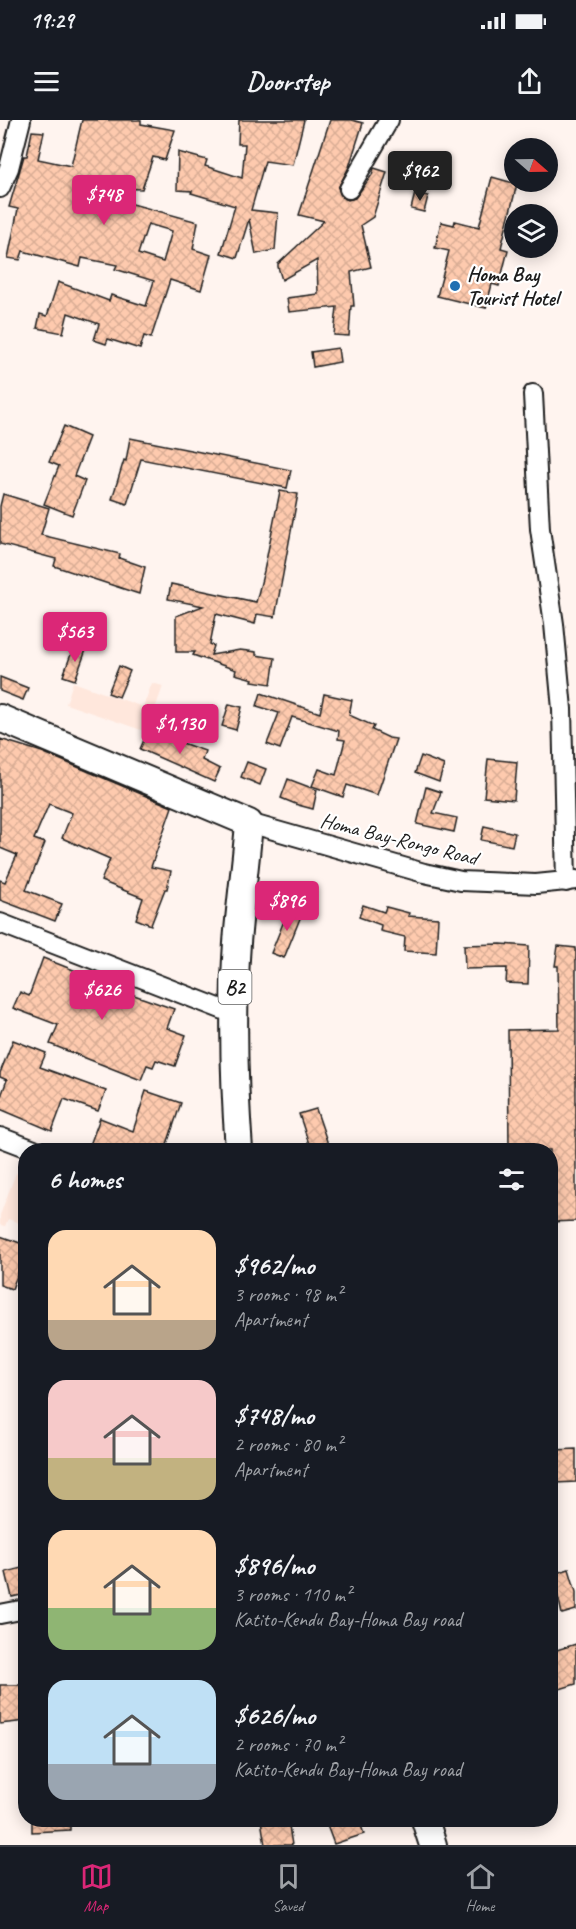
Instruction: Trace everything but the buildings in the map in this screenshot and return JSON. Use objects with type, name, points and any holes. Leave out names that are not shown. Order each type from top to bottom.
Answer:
[{"type":"highway","points":[[0,718],[249,823]]},
{"type":"highway","name":"B2","points":[[238,1143],[234,1087],[234,1014],[237,944],[249,823]]},
{"type":"highway","points":[[427,1827],[433,1845]]},
{"type":"street","points":[[0,188],[9,168],[21,120]]},
{"type":"street","points":[[349,189],[389,120]]},
{"type":"street","points":[[533,394],[540,529],[569,708],[571,881]]},
{"type":"street","name":"Homa Bay-Rongo Road","points":[[249,823],[424,873],[461,880],[536,884],[571,881]]},
{"type":"street","points":[[0,923],[234,1014]]},
{"type":"street","points":[[0,1137],[18,1144]]},
{"type":"street","points":[[0,1614],[18,1611]]},
{"type":"shaded area","points":[[73,682],[143,707],[152,683],[163,686],[147,732],[66,704]]},
{"type":"shaded area","points":[[16,1173],[18,1174],[18,1223],[8,1219],[5,1226],[0,1225],[0,1215]]},
{"type":"place","name":"Homa Bay Tourist Hotel","points":[[455,286]]}]
